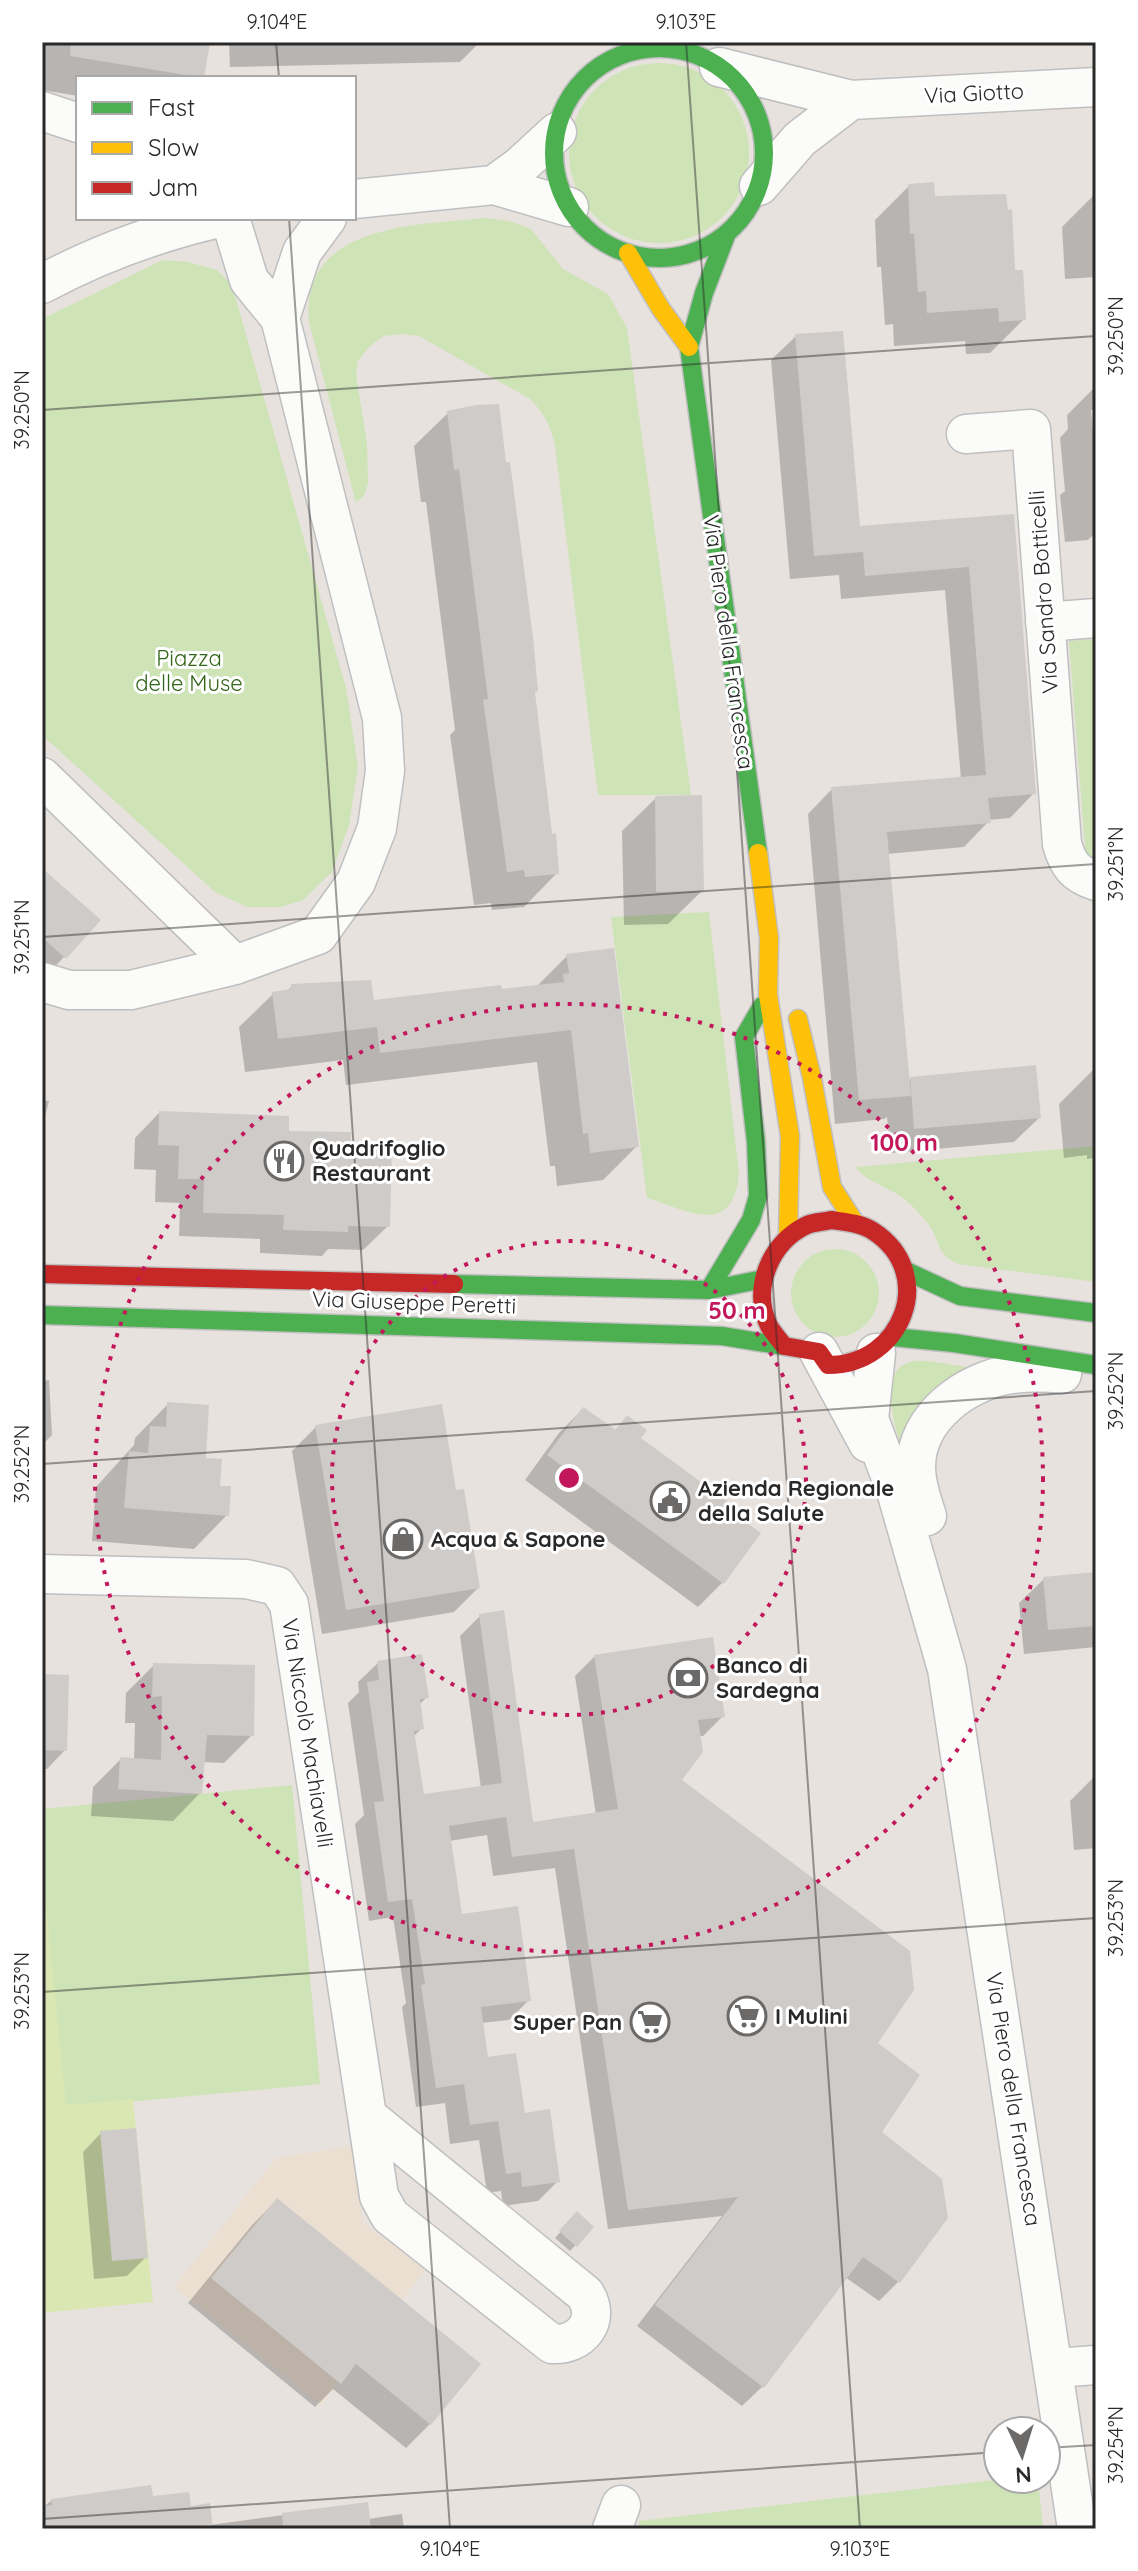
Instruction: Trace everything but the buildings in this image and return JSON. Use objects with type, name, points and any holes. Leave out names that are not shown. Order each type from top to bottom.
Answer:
[{"type":"street","points":[[759,186],[764,157],[761,127],[750,100],[741,87],[699,54],[654,48],[613,59],[595,70],[565,107],[557,132],[556,171],[569,207],[594,235],[628,253],[654,258],[680,256],[705,247],[727,233],[743,217],[759,186],[800,139],[851,100]]},
{"type":"street","name":"Via Giotto","points":[[699,54],[851,100],[1096,87]]},
{"type":"street","points":[[575,59],[580,85]]},
{"type":"street","points":[[42,111],[76,122]]},
{"type":"street","points":[[494,185],[557,132]]},
{"type":"street","points":[[356,199],[494,185],[569,207]]},
{"type":"street","points":[[42,284],[131,244],[174,228],[210,220]]},
{"type":"street","points":[[42,982],[69,990],[131,990],[235,965],[318,935],[356,882],[377,828],[385,771],[382,718],[280,318],[249,280],[231,220]]},
{"type":"street","points":[[280,318],[302,252],[326,220]]},
{"type":"street","name":"Via Piero della Francesca","points":[[727,233],[704,293],[689,347],[769,938],[768,995],[790,1136],[788,1237]]},
{"type":"street","name":"Via Piero della Francesca","points":[[628,253],[661,309],[689,347]]},
{"type":"street","name":"Via Sandro Botticelli","points":[[966,434],[1031,429],[1062,844],[1068,864],[1082,876],[1096,881]]},
{"type":"street","points":[[1045,622],[1096,618]]},
{"type":"street","points":[[42,777],[235,965]]},
{"type":"street","name":"Via Piero della Francesca","points":[[769,938],[790,997],[812,1078],[832,1187],[855,1223]]},
{"type":"street","points":[[709,1290],[751,1220],[758,1196],[756,1142],[744,1037],[768,995]]},
{"type":"street","points":[[831,1220],[855,1223],[876,1232],[893,1249],[904,1270],[908,1293],[904,1316],[884,1345],[853,1363],[828,1365],[770,1326],[762,1303],[763,1279],[772,1256],[788,1237],[808,1225],[831,1220]]},
{"type":"street","points":[[904,1270],[960,1296],[1096,1313]]},
{"type":"street","name":"Via Giuseppe Peretti","points":[[42,1274],[709,1290],[763,1279]]},
{"type":"street","name":"Via Giuseppe Peretti","points":[[42,1315],[722,1336],[802,1349]]},
{"type":"street","points":[[884,1345],[954,1343],[1096,1365]]},
{"type":"street","name":"Via Piero della Francesca","points":[[884,1345],[869,1419],[896,1491],[947,1669]]},
{"type":"street","name":"Via Piero della Francesca","points":[[802,1349],[896,1491]]},
{"type":"street","name":"Via Piero della Francesca","points":[[1077,2529],[947,1669],[936,1583],[935,1538],[917,1485],[916,1468],[919,1443],[929,1422],[961,1393],[1011,1374],[1096,1374]]},
{"type":"street","name":"Via Niccolò Machiavelli","points":[[42,1574],[246,1579],[277,1586],[289,1604],[379,2196],[390,2216],[552,2344],[569,2343],[582,2335],[591,2317],[585,2294],[367,2116]]},
{"type":"street","points":[[1055,2368],[1096,2365]]},
{"type":"shaded area","points":[[352,2146],[363,2223],[426,2269],[321,2405],[174,2287],[276,2158]]},
{"type":"green space","points":[[659,63],[693,70],[723,89],[742,119],[749,153],[742,187],[723,217],[693,236],[659,243],[625,236],[595,217],[576,187],[569,153],[576,119],[595,89],[625,70]]},
{"type":"green space","points":[[486,218],[509,221],[531,229],[563,269],[608,294],[627,328],[691,795],[598,795],[555,446],[546,420],[530,399],[419,336],[384,336],[370,346],[358,361],[356,375],[367,443],[368,483],[365,494],[356,503],[309,322],[311,289],[323,265],[343,247],[369,236],[428,223]]},
{"type":"green space","name":"Piazza delle Muse","points":[[163,260],[188,262],[217,270],[232,285],[346,688],[358,767],[349,825],[332,872],[303,900],[280,907],[247,907],[215,892],[42,735],[42,319]]},
{"type":"green space","points":[[1096,639],[1096,860],[1086,860],[1069,641]]},
{"type":"green space","points":[[709,912],[739,1174],[735,1194],[728,1207],[706,1215],[647,1198],[611,917]]},
{"type":"green space","points":[[1096,1146],[1096,1282],[958,1264],[942,1252],[929,1225],[906,1200],[855,1167]]},
{"type":"green space","points":[[835,1249],[852,1253],[866,1262],[875,1276],[879,1293],[875,1310],[866,1324],[852,1333],[835,1337],[818,1333],[804,1324],[795,1310],[791,1293],[795,1276],[804,1262],[818,1253]]},
{"type":"green space","points":[[929,1361],[986,1370],[902,1453],[891,1402],[893,1377],[899,1368],[910,1362]]},
{"type":"green space","points":[[292,1785],[320,2084],[63,2108],[42,1868],[42,1809]]},
{"type":"green space","points":[[42,1861],[66,2105],[133,2099],[153,2302],[42,2313]]},
{"type":"green space","points":[[982,2481],[982,2495],[1040,2495],[1043,2529],[640,2529],[639,2521]]},
{"type":"traffic: fast","points":[[659,48],[699,56],[733,79],[756,113],[764,153],[756,193],[733,227],[699,250],[659,258],[619,250],[585,227],[562,193],[554,153],[562,113],[585,79],[619,56],[659,48]]},
{"type":"traffic: fast","points":[[727,233],[704,293],[689,347],[758,853]]},
{"type":"traffic: fast","points":[[709,1290],[751,1220],[758,1196],[756,1142],[744,1037],[762,1006]]},
{"type":"traffic: fast","points":[[904,1270],[960,1296],[1096,1313]]},
{"type":"traffic: fast","points":[[454,1284],[709,1290],[763,1279]]},
{"type":"traffic: fast","points":[[42,1315],[722,1336],[784,1346]]},
{"type":"traffic: fast","points":[[893,1337],[1096,1365]]},
{"type":"traffic: slow","points":[[628,253],[661,309],[689,347]]},
{"type":"traffic: slow","points":[[758,853],[769,938],[768,995],[790,1136],[788,1237]]},
{"type":"traffic: slow","points":[[798,1019],[832,1187],[855,1223]]},
{"type":"traffic: jam","points":[[831,1220],[868,1228],[893,1249],[904,1270],[907,1292],[903,1314],[892,1334],[876,1350],[854,1361],[828,1365],[819,1352],[784,1346],[769,1326],[762,1297],[767,1268],[783,1243],[807,1225],[831,1220]]},
{"type":"traffic: jam","points":[[42,1274],[454,1284]]},
{"type":"place","name":"Quadrifoglio Restaurant","points":[[284,1161]]},
{"type":"place","name":"Azienda Regionale della Salute","points":[[670,1501]]},
{"type":"place","name":"Acqua & Sapone","points":[[403,1539]]},
{"type":"place","name":"Banco di Sardegna","points":[[688,1678]]},
{"type":"place","name":"I Mulini","points":[[747,2016]]},
{"type":"place","name":"Super Pan","points":[[650,2022]]}]
